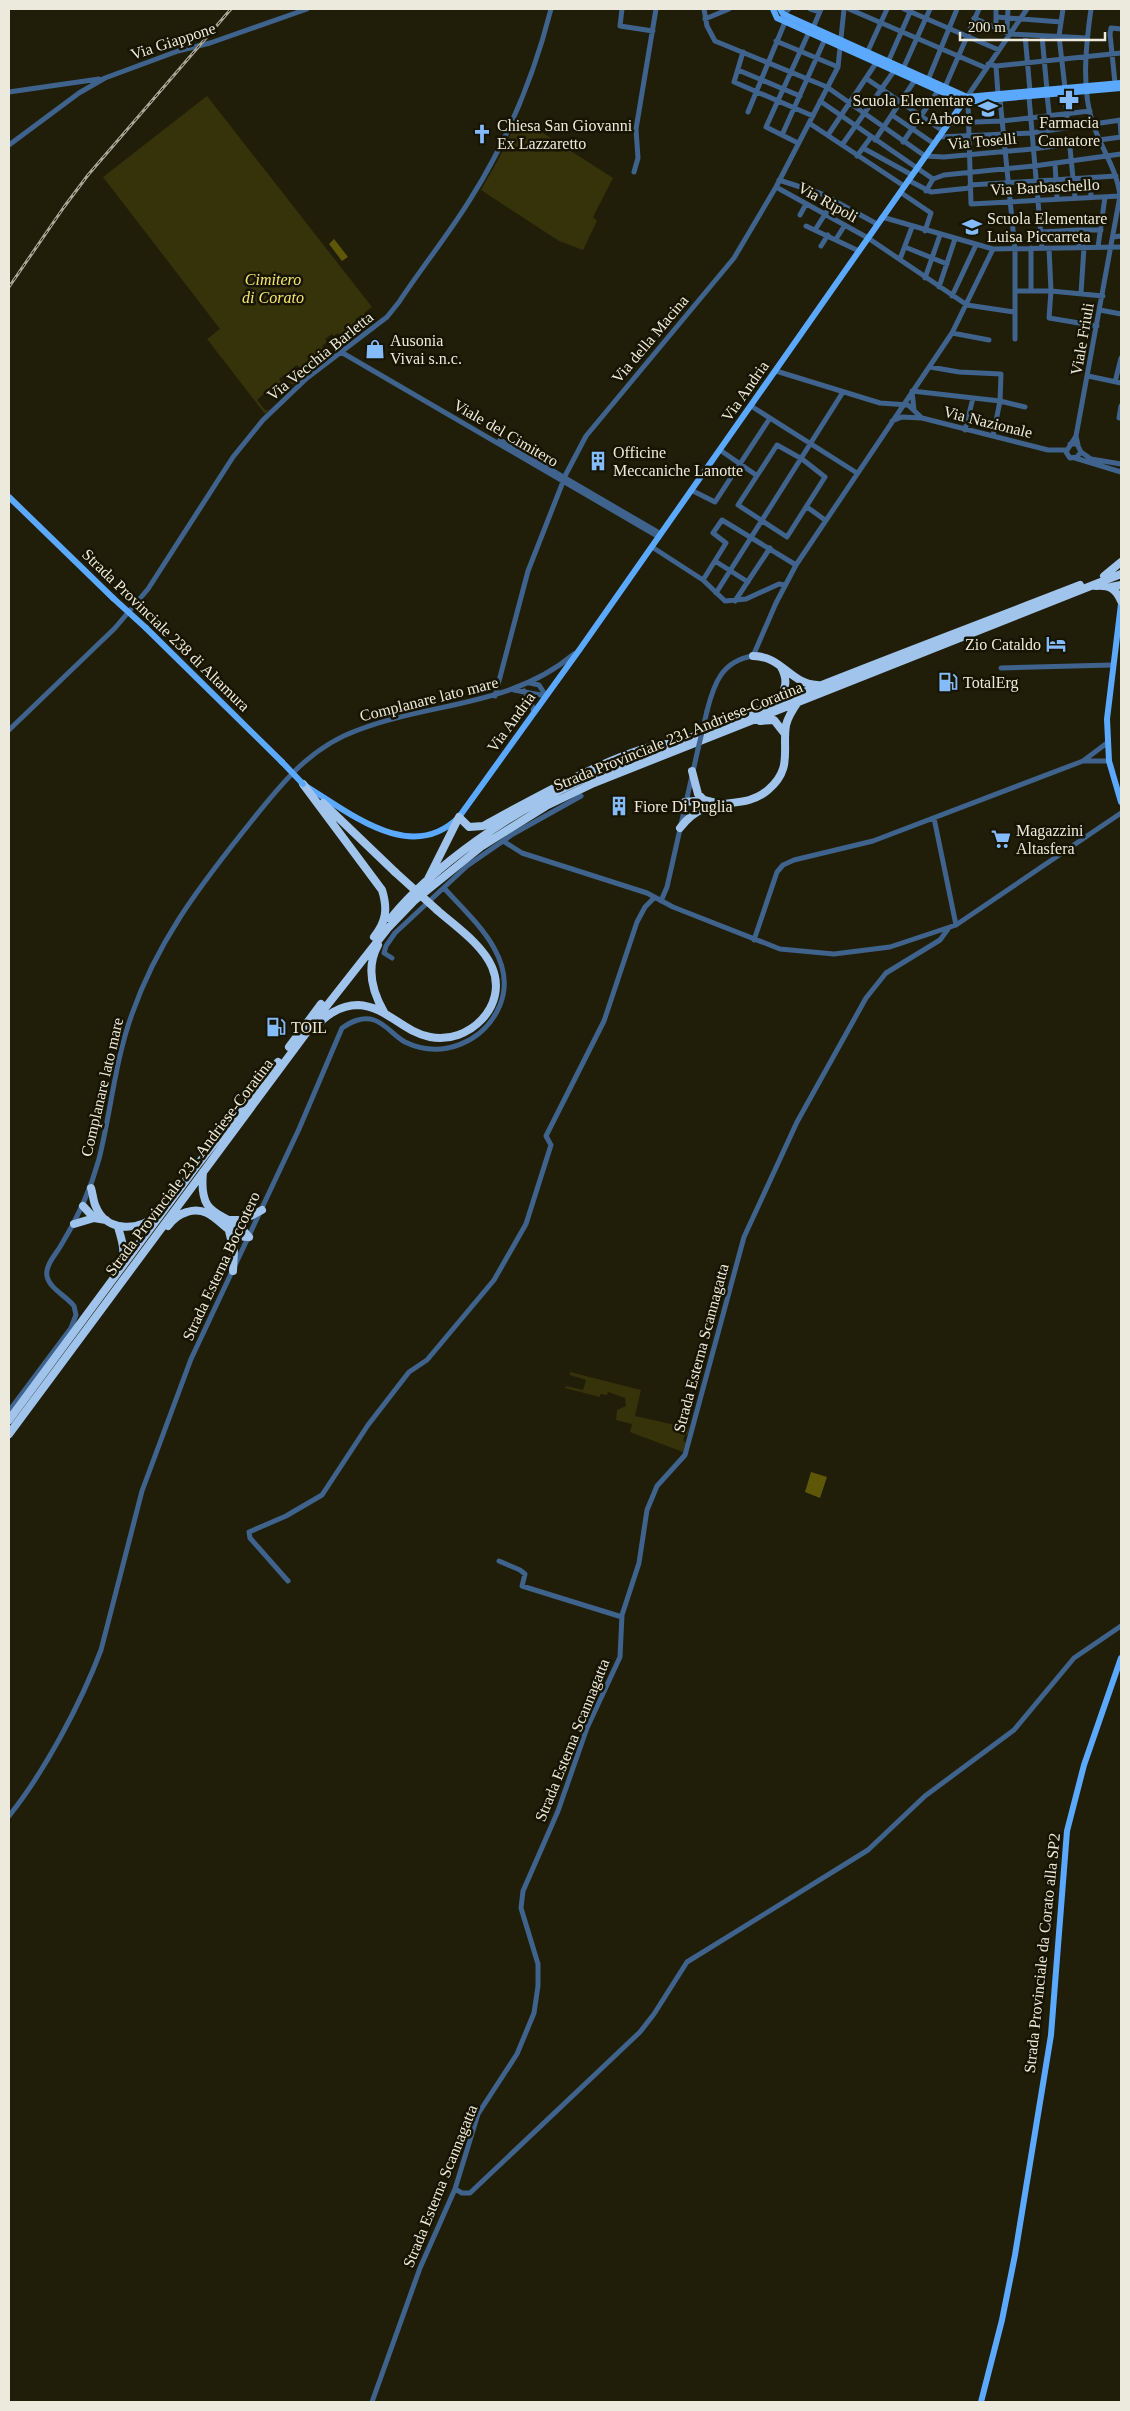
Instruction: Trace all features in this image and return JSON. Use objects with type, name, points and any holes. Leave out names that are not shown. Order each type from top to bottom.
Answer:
[{"type":"highway","points":[[1104,576],[1121,562]]},
{"type":"highway","name":"Strada Provinciale 231 Andriese-Coratina","points":[[9,1434],[149,1244],[199,1170],[307,1022],[401,906],[474,845],[537,804],[577,782],[677,744],[738,717],[1121,569]]},
{"type":"highway","name":"Strada Provinciale 231 Andriese-Coratina","points":[[9,1420],[100,1297],[269,1083],[376,942],[409,906],[456,865],[482,846],[546,806],[594,783],[1121,574]]},
{"type":"highway","points":[[1092,586],[1121,586]]},
{"type":"highway","points":[[1111,587],[1117,592],[1121,603]]},
{"type":"highway","points":[[753,656],[771,658],[800,682],[821,685]]},
{"type":"highway","points":[[738,717],[780,696],[785,685],[781,667]]},
{"type":"highway","points":[[680,828],[698,809],[746,800],[758,796],[769,789],[777,780],[784,764],[787,744],[785,734],[789,717],[798,702]]},
{"type":"highway","points":[[746,722],[774,720],[785,734]]},
{"type":"highway","points":[[425,885],[459,817],[469,827],[483,826],[549,791],[625,756],[654,744],[677,744]]},
{"type":"highway","points":[[692,770],[698,794],[704,800]]},
{"type":"highway","points":[[269,1083],[288,1064],[317,1026],[331,1013],[356,1005],[369,1006],[384,1012],[414,1032],[438,1038],[458,1036],[476,1026],[488,1012],[496,983],[492,967],[468,938],[395,872],[303,784]]},
{"type":"highway","points":[[303,784],[382,890],[386,908],[383,926],[366,948]]},
{"type":"highway","points":[[685,802],[704,800],[718,804]]},
{"type":"highway","points":[[685,802],[698,809]]},
{"type":"highway","points":[[384,1012],[374,990],[372,961],[379,944],[407,913],[409,906]]},
{"type":"highway","points":[[91,1188],[96,1208],[106,1220],[118,1227],[137,1227],[150,1221],[161,1211],[199,1170]]},
{"type":"highway","points":[[199,1170],[202,1192],[205,1202],[210,1209],[240,1227],[250,1237]]},
{"type":"highway","points":[[84,1206],[96,1208]]},
{"type":"highway","points":[[84,1206],[94,1218]]},
{"type":"highway","points":[[149,1244],[160,1237],[177,1216],[194,1210],[212,1214],[229,1231],[242,1238],[250,1237]]},
{"type":"highway","points":[[226,1220],[243,1220],[262,1210]]},
{"type":"highway","points":[[74,1224],[94,1218],[106,1220]]},
{"type":"highway","points":[[100,1297],[101,1289],[121,1262],[124,1246],[118,1227]]},
{"type":"highway","points":[[229,1231],[234,1251],[233,1271]]},
{"type":"main road","points":[[773,9],[876,63],[966,100],[1087,88],[1118,83]]},
{"type":"main road","points":[[780,14],[785,22],[811,30],[825,39],[868,52],[928,80],[942,89]]},
{"type":"main road","points":[[1087,88],[1121,88]]},
{"type":"main road","name":"Via Andria","points":[[303,784],[374,827],[395,835],[424,837],[448,829],[459,817],[580,649],[776,371],[937,137],[966,100]]},
{"type":"main road","name":"Strada Provinciale 238 di Altamura","points":[[9,497],[146,628],[303,784]]},
{"type":"main road","points":[[1121,603],[1106,718],[1109,761],[1121,802]]},
{"type":"main road","name":"Strada Provinciale da Corato alla SP2","points":[[981,2402],[1002,2320],[1015,2255],[1051,2035],[1067,1831],[1084,1765],[1121,1658]]},
{"type":"street","name":"Via Giappone","points":[[105,78],[178,51],[210,43],[306,9]]},
{"type":"street","name":"Via Vecchia Barletta","points":[[9,730],[114,628],[148,589],[232,457],[263,420],[305,380],[387,317],[470,199],[501,146],[523,97],[551,9]]},
{"type":"street","points":[[622,9],[620,26],[653,31]]},
{"type":"street","points":[[634,172],[638,158],[636,129],[656,9]]},
{"type":"street","points":[[704,9],[705,20],[715,41],[828,87],[925,156]]},
{"type":"street","points":[[705,20],[729,9]]},
{"type":"street","points":[[780,14],[789,9]]},
{"type":"street","points":[[798,143],[766,127],[820,11],[810,9]]},
{"type":"street","name":"Via della Macina","points":[[495,696],[528,571],[564,479],[586,436],[734,258],[776,187],[838,67],[844,9]]},
{"type":"street","points":[[849,9],[987,66],[1087,58],[1121,53]]},
{"type":"street","points":[[868,52],[887,9]]},
{"type":"street","points":[[904,9],[911,10],[999,50]]},
{"type":"street","points":[[903,69],[930,9]]},
{"type":"street","points":[[928,80],[950,28],[955,9]]},
{"type":"street","points":[[903,142],[942,89],[979,9]]},
{"type":"street","points":[[996,9],[996,28]]},
{"type":"street","points":[[1008,9],[1010,34]]},
{"type":"street","points":[[970,187],[970,154],[966,100],[1027,9]]},
{"type":"street","points":[[1063,9],[1059,36],[1068,128]]},
{"type":"street","points":[[1091,9],[1087,38],[1087,88],[1090,111],[1093,124],[1115,173],[1120,193]]},
{"type":"street","points":[[888,62],[911,10]]},
{"type":"street","points":[[996,17],[1061,22]]},
{"type":"street","points":[[974,18],[1010,34],[1087,38]]},
{"type":"street","points":[[748,112],[785,22]]},
{"type":"street","points":[[1118,83],[1112,54],[1111,28],[1121,29]]},
{"type":"street","points":[[1025,35],[1031,133],[1042,248]]},
{"type":"street","points":[[1042,36],[1051,130]]},
{"type":"street","points":[[782,135],[825,39]]},
{"type":"street","points":[[776,41],[838,67]]},
{"type":"street","points":[[743,52],[734,82],[812,116]]},
{"type":"street","points":[[828,135],[868,79],[876,63]]},
{"type":"street","points":[[996,66],[1014,250],[1015,339]]},
{"type":"street","points":[[738,70],[800,96]]},
{"type":"street","points":[[842,145],[894,71]]},
{"type":"street","points":[[9,92],[105,78]]},
{"type":"street","points":[[9,145],[79,93],[105,78]]},
{"type":"street","points":[[868,79],[942,131]]},
{"type":"street","points":[[857,156],[884,128],[915,80]]},
{"type":"street","points":[[820,101],[933,179]]},
{"type":"street","points":[[949,123],[1002,121],[1090,111]]},
{"type":"street","points":[[892,114],[933,143]]},
{"type":"street","points":[[937,137],[1031,133],[1121,120],[1121,136]]},
{"type":"street","points":[[809,122],[857,156],[906,183],[932,192],[1008,182],[1090,178],[1121,170]]},
{"type":"street","name":"Via Toselli","points":[[925,156],[944,158],[1033,149],[1121,136]]},
{"type":"street","points":[[1069,138],[1075,198]]},
{"type":"street","points":[[1052,140],[1053,146]]},
{"type":"street","points":[[863,148],[906,183],[931,213],[925,231]]},
{"type":"street","points":[[926,191],[933,179],[944,175],[1006,170],[1121,154]]},
{"type":"street","points":[[1055,164],[1057,199]]},
{"type":"street","points":[[1090,178],[1091,197]]},
{"type":"street","points":[[779,180],[834,200],[877,224]]},
{"type":"street","name":"Via Ripoli","points":[[776,187],[868,238],[967,305]]},
{"type":"street","name":"Via Barbaschello","points":[[970,187],[971,204],[1104,197],[1120,193]]},
{"type":"street","name":"Viale Friuli","points":[[1081,452],[1076,436],[1113,237],[1119,217],[1120,193]]},
{"type":"street","points":[[1098,247],[1104,197]]},
{"type":"street","points":[[815,230],[834,200]]},
{"type":"street","points":[[800,215],[806,204]]},
{"type":"street","points":[[882,218],[993,249],[1121,247]]},
{"type":"street","points":[[836,239],[845,225]]},
{"type":"street","points":[[806,226],[859,251]]},
{"type":"street","points":[[900,259],[912,227]]},
{"type":"street","points":[[1078,230],[1082,247],[1081,293]]},
{"type":"street","points":[[1041,232],[1101,230]]},
{"type":"street","points":[[821,246],[828,235]]},
{"type":"street","points":[[925,278],[940,235]]},
{"type":"street","points":[[1113,237],[1121,236]]},
{"type":"street","points":[[939,287],[955,239]]},
{"type":"street","points":[[952,296],[976,245]]},
{"type":"street","points":[[905,247],[947,264]]},
{"type":"street","points":[[1031,248],[1031,291]]},
{"type":"street","points":[[1049,248],[1051,291],[1049,318],[1097,326]]},
{"type":"street","points":[[661,901],[667,887],[692,770],[712,689],[724,670],[742,658],[753,656],[796,565],[901,406],[952,333],[993,249]]},
{"type":"street","points":[[1014,291],[1051,291],[1102,296]]},
{"type":"street","points":[[967,305],[1014,312]]},
{"type":"street","points":[[1100,310],[1121,314]]},
{"type":"street","points":[[952,333],[989,340]]},
{"type":"street","name":"Viale del Cimitero","points":[[342,351],[660,536]]},
{"type":"street","points":[[1115,382],[1121,358]]},
{"type":"street","points":[[930,367],[959,372],[1001,374],[1000,401],[993,436]]},
{"type":"street","name":"Via Nazionale","points":[[776,371],[880,403],[908,405],[922,418]]},
{"type":"street","points":[[1088,376],[1121,383]]},
{"type":"street","points":[[912,391],[1000,401],[1025,407]]},
{"type":"street","points":[[912,391],[915,412]]},
{"type":"street","points":[[716,593],[802,459],[842,392]]},
{"type":"street","points":[[964,430],[973,398]]},
{"type":"street","points":[[751,406],[857,473]]},
{"type":"street","points":[[901,406],[910,417]]},
{"type":"street","points":[[1119,418],[1121,406]]},
{"type":"street","points":[[692,490],[715,502],[770,418]]},
{"type":"street","name":"Via Nazionale","points":[[891,421],[897,418],[922,418],[1048,450],[1121,472]]},
{"type":"street","name":"Viale Friuli","points":[[1066,450],[1076,436]]},
{"type":"street","points":[[1070,444],[1078,445]]},
{"type":"street","points":[[777,445],[802,459],[826,477],[787,537],[738,505],[756,474],[777,445]]},
{"type":"street","points":[[720,450],[756,474]]},
{"type":"street","name":"Via Nazionale","points":[[1048,450],[1066,450]]},
{"type":"street","points":[[1066,450],[1072,458],[1081,452],[1091,459],[1121,464]]},
{"type":"street","points":[[807,507],[825,520]]},
{"type":"street","points":[[703,580],[726,544],[713,533],[722,520],[796,565]]},
{"type":"street","points":[[652,547],[703,580],[725,600],[736,601],[760,594],[779,584],[785,585]]},
{"type":"street","points":[[736,601],[770,548]]},
{"type":"street","points":[[715,561],[748,582]]},
{"type":"street","name":"Complanare lato mare","points":[[9,1412],[71,1328],[76,1315],[74,1306],[54,1288],[47,1278],[46,1269],[84,1206],[91,1188],[104,1136],[120,1052],[131,1017],[152,965],[178,917],[194,894],[283,782],[311,755],[356,730],[514,690],[562,665],[580,649]]},
{"type":"street","points":[[1001,668],[1112,665]]},
{"type":"street","points":[[529,683],[539,685],[546,696]]},
{"type":"street","points":[[514,690],[546,696]]},
{"type":"street","points":[[524,691],[531,701],[534,713]]},
{"type":"street","points":[[754,940],[777,872],[783,865],[814,854],[873,841],[1084,760],[1107,744]]},
{"type":"street","points":[[1084,760],[1109,761]]},
{"type":"street","points":[[392,958],[384,953],[386,946],[395,933],[467,866],[544,814],[581,796]]},
{"type":"street","points":[[503,841],[522,853],[647,893],[661,901],[780,949],[834,954],[890,947],[956,925],[1121,813]]},
{"type":"street","points":[[934,818],[956,925]]},
{"type":"street","name":"Strada Esterna Boccotero","points":[[9,1816],[50,1753],[92,1674],[101,1650],[142,1491],[191,1359],[250,1237],[342,1028],[364,1019],[374,1020],[405,1042],[420,1048],[438,1049],[456,1047],[471,1041],[487,1027],[496,1015],[502,1000],[504,979],[500,961],[492,944],[482,930],[444,888]]},
{"type":"street","points":[[288,1581],[250,1538],[249,1532],[286,1516],[322,1495],[368,1425],[409,1372],[427,1360],[470,1311],[506,1261],[526,1224],[551,1145],[546,1136],[604,1021],[637,922],[645,907],[654,898]]},
{"type":"street","name":"Strada Esterna Scannagatta","points":[[372,2402],[420,2268],[455,2188],[478,2114],[517,2054],[534,2013],[538,1986],[538,1964],[521,1908],[523,1891],[558,1811],[587,1728],[620,1657],[622,1617],[638,1563],[647,1510],[658,1486],[685,1455],[744,1237],[797,1122],[866,998],[886,973],[940,940],[948,928]]},
{"type":"street","points":[[499,1561],[525,1574],[522,1586],[622,1617]]},
{"type":"street","points":[[455,2188],[462,2193],[470,2193],[640,2032],[654,2014],[687,1962],[868,1850],[925,1796],[1014,1730],[1074,1658],[1121,1626]]},
{"type":"green space","name":"Cimitero di Corato","points":[[207,96],[372,307],[364,313],[370,324],[348,341],[345,341],[338,333],[334,336],[332,334],[325,339],[327,342],[322,346],[329,354],[328,357],[306,374],[297,365],[294,367],[301,377],[294,384],[291,384],[284,375],[279,379],[286,389],[278,400],[280,396],[272,387],[265,390],[266,392],[257,400],[265,410],[269,410],[265,414],[207,339],[220,329],[103,177]]},
{"type":"green space","points":[[518,117],[613,178],[593,217],[597,221],[583,250],[559,241],[481,190],[504,149]]},
{"type":"green space","points":[[570,1372],[641,1390],[635,1416],[689,1428],[688,1434],[685,1435],[683,1440],[686,1443],[683,1452],[630,1432],[632,1424],[616,1420],[617,1410],[626,1406],[625,1398],[608,1392],[607,1395],[600,1394],[600,1397],[565,1388],[566,1386],[583,1390],[586,1380],[570,1375]]},
{"type":"shaded area","points":[[334,239],[348,257],[342,261],[329,244]]},
{"type":"shaded area","points":[[811,1472],[827,1477],[820,1498],[805,1492]]},
{"type":"railway","points":[[9,287],[88,175],[231,9]]},
{"type":"place","name":"Farmacia Cantatore","points":[[1069,100]]},
{"type":"place","name":"Scuola Elementare G. Arbore","points":[[988,109]]},
{"type":"place","name":"Chiesa San Giovanni Ex Lazzaretto","points":[[482,134]]},
{"type":"place","name":"Scuola Elementare Luisa Piccarreta","points":[[972,227]]},
{"type":"place","name":"Ausonia Vivai s.n.c.","points":[[375,349]]},
{"type":"place","name":"Officine Meccaniche Lanotte","points":[[598,461]]},
{"type":"place","name":"Zio Cataldo","points":[[1056,644]]},
{"type":"place","name":"TotalErg","points":[[948,682]]},
{"type":"place","name":"Fiore Di Puglia","points":[[619,806]]},
{"type":"place","name":"Magazzini Altasfera","points":[[1001,839]]},
{"type":"place","name":"TOIL","points":[[276,1027]]}]
